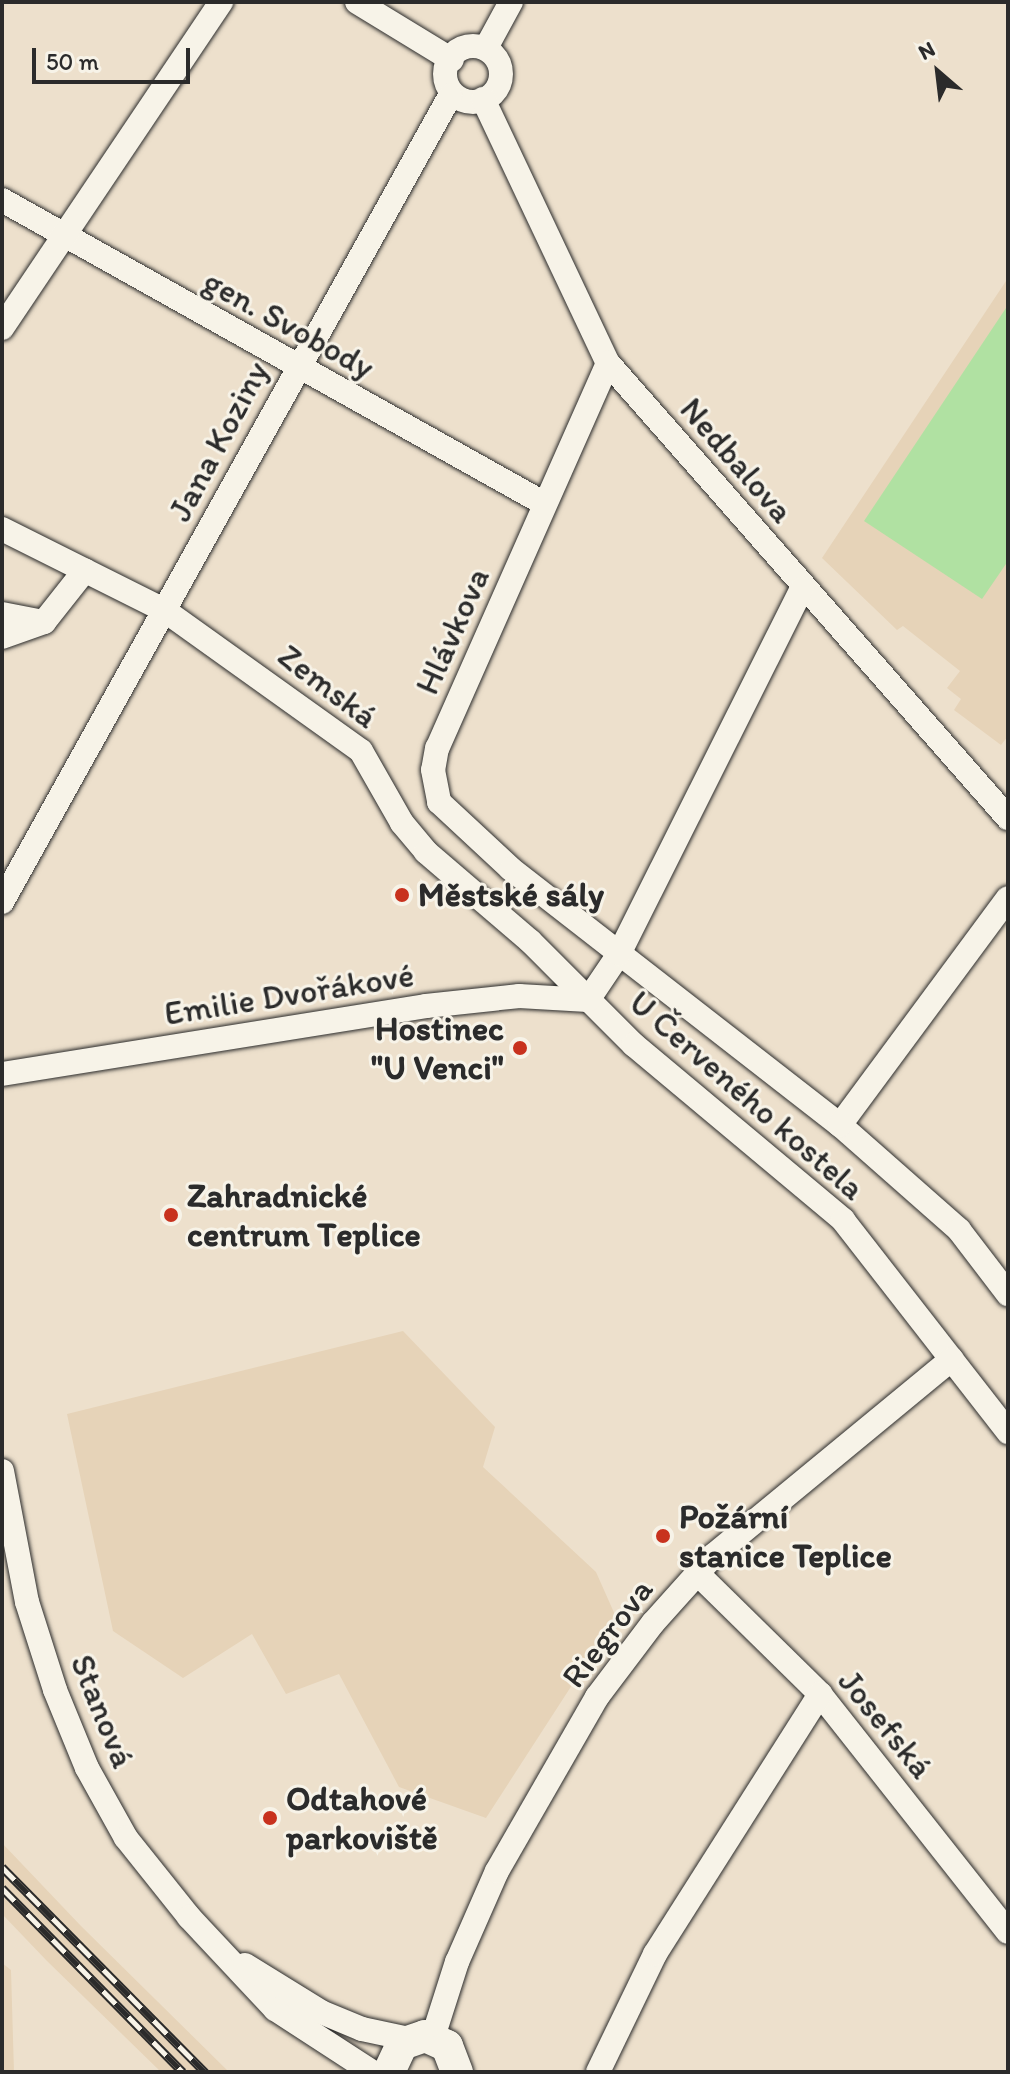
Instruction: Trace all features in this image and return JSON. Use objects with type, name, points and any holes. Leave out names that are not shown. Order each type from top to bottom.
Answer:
[{"type":"main road","points":[[389,2072],[392,2056],[421,2038],[447,2046],[460,2068]]},
{"type":"street","points":[[2,328],[221,2]]},
{"type":"street","points":[[357,2],[452,60],[467,46],[487,46],[497,55],[500,70],[483,99],[465,104],[450,96]]},
{"type":"street","points":[[487,46],[511,2]]},
{"type":"street","name":"Jana Koziny","points":[[164,610],[296,367],[450,96],[446,78],[452,60]]},
{"type":"street","name":"Nedbalova","points":[[483,99],[608,363],[802,589],[1008,818]]},
{"type":"street","name":"gen. Svobody","points":[[2,200],[545,504]]},
{"type":"street","name":"Hlávkova","points":[[608,363],[437,748],[435,792],[455,822],[619,954]]},
{"type":"street","name":"Zemská","points":[[2,529],[164,610],[361,751],[417,842],[540,950],[588,1000]]},
{"type":"street","points":[[2,637],[44,622],[85,570]]},
{"type":"street","points":[[619,954],[802,589]]},
{"type":"street","points":[[2,902],[164,610]]},
{"type":"street","points":[[2,614],[44,622]]},
{"type":"street","points":[[840,1125],[1008,898]]},
{"type":"street","name":"U Červeného kostela","points":[[1004,1276],[946,1217],[840,1125],[619,954],[588,1000],[634,1045],[843,1220],[1008,1432]]},
{"type":"street","name":"Emilie Dvořákové","points":[[2,1074],[426,1006],[519,996],[588,1000]]},
{"type":"street","name":"Riegrova","points":[[421,2038],[497,1871],[597,1697],[697,1573],[952,1359]]},
{"type":"street","name":"Stanová","points":[[2,1471],[27,1602],[87,1768],[126,1838],[213,1943],[275,2009],[372,2072]]},
{"type":"street","name":"Josefská","points":[[697,1573],[820,1694],[1008,1932]]},
{"type":"street","points":[[598,2072],[655,1954],[820,1694]]},
{"type":"street","name":"Stanová","points":[[213,1943],[321,2012],[362,2029],[421,2038]]},
{"type":"shaded area","points":[[1008,278],[1008,736],[1001,745],[954,710],[961,699],[947,688],[960,671],[903,626],[897,630],[822,558]]},
{"type":"shaded area","points":[[403,1331],[495,1427],[483,1467],[596,1572],[616,1617],[486,1818],[399,1787],[339,1674],[286,1694],[252,1634],[183,1678],[113,1631],[67,1414]]},
{"type":"shaded area","points":[[2,1843],[229,2072],[161,2072],[47,1961],[2,1914]]},
{"type":"shaded area","points":[[2,1963],[11,1970],[14,2072],[2,2072]]},
{"type":"green space","points":[[1008,305],[1008,561],[982,599],[864,521]]},
{"type":"railway","points":[[2,1867],[205,2072]]},
{"type":"railway","points":[[2,1888],[183,2072]]},
{"type":"place","name":"Městské sály","points":[[402,895]]},
{"type":"place","name":"Hostinec \"U Venci\"","points":[[520,1048]]},
{"type":"place","name":"Zahradnické centrum Teplice","points":[[171,1215]]},
{"type":"place","name":"Požární stanice Teplice","points":[[663,1536]]},
{"type":"place","name":"Odtahové parkoviště","points":[[270,1818]]}]
